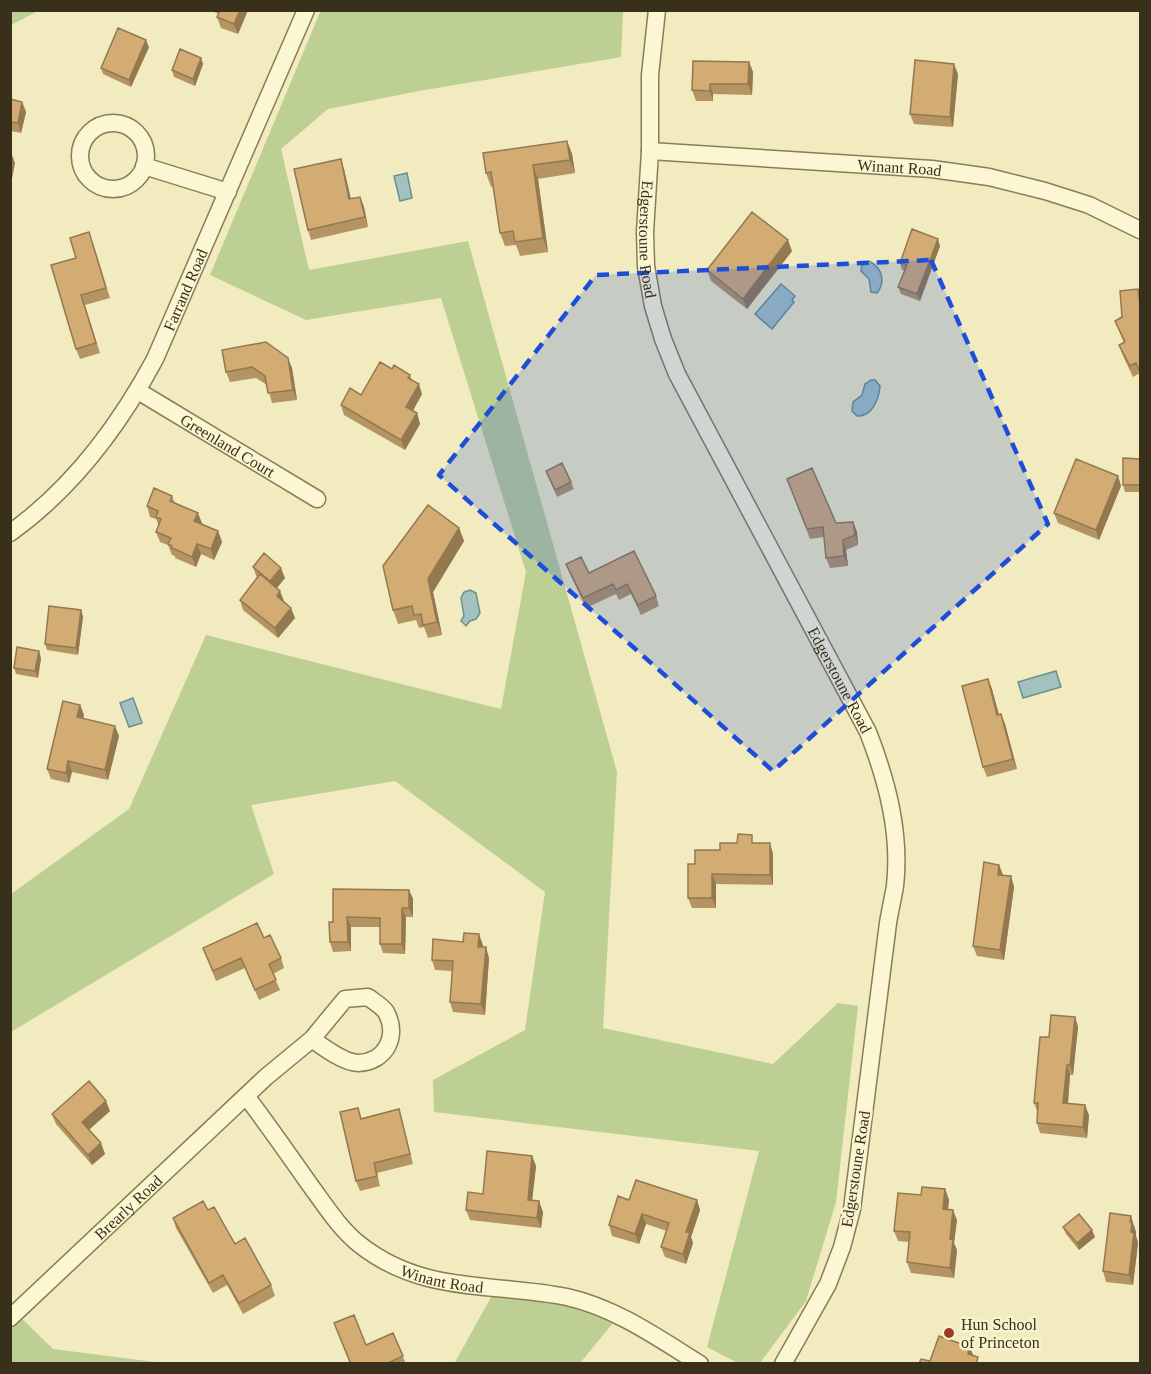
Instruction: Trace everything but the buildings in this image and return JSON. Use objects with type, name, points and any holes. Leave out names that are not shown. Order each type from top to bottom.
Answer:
[{"type":"street","name":"Farrand Road","points":[[10,533],[59,492],[87,463],[113,430],[138,391],[155,359],[306,10]]},
{"type":"street","name":"Edgerstoune Road","points":[[657,10],[650,75],[650,151],[645,232],[646,266],[653,306],[677,374],[868,732],[882,767],[896,848],[895,886],[888,923],[852,1209],[842,1247],[828,1284],[783,1364]]},
{"type":"street","name":"Winant Road","points":[[650,151],[932,169],[989,177],[1089,205],[1140,230]]},
{"type":"street","points":[[144,166],[228,192]]},
{"type":"street","name":"Greenland Court","points":[[138,391],[317,500]]},
{"type":"street","points":[[368,997],[385,1010],[392,1028],[390,1044],[376,1058],[357,1063],[336,1055],[312,1039],[345,999],[368,997]]},
{"type":"street","name":"Brearly Road","points":[[10,1318],[246,1096],[312,1039]]},
{"type":"street","name":"Winant Road","points":[[246,1096],[338,1224],[380,1259],[428,1279],[566,1297],[597,1305],[627,1319],[700,1364]]},
{"type":"highlighted area","points":[[931,260],[1048,524],[773,771],[439,475],[596,275]]},
{"type":"green space","points":[[11,10],[38,10],[38,11],[11,25]]},
{"type":"green space","points":[[321,10],[623,11],[621,57],[419,91],[328,109],[281,149],[309,270],[468,241],[617,772],[603,1028],[773,1064],[838,1003],[858,1006],[836,1202],[806,1301],[760,1363],[738,1363],[707,1347],[759,1151],[434,1112],[433,1080],[525,1030],[545,892],[395,781],[251,805],[274,874],[11,1032],[11,894],[129,809],[206,635],[501,709],[526,572],[441,298],[306,320],[210,275]]},
{"type":"green space","points":[[499,1283],[623,1311],[580,1363],[454,1364]]},
{"type":"green space","points":[[14,1311],[53,1349],[163,1363],[11,1364],[11,1313]]},
{"type":"water","points":[[407,173],[412,198],[400,201],[394,176]]},
{"type":"water","points":[[869,261],[880,271],[882,279],[877,293],[871,292],[869,279],[861,271],[862,264]]},
{"type":"water","points":[[781,284],[795,296],[792,300],[794,302],[772,329],[755,314]]},
{"type":"water","points":[[875,380],[880,386],[878,396],[874,406],[867,414],[857,416],[852,411],[853,402],[862,395],[865,384]]},
{"type":"water","points":[[470,590],[476,593],[480,613],[466,626],[461,621],[464,616],[461,598],[464,592]]},
{"type":"water","points":[[1056,671],[1061,687],[1023,698],[1018,682]]},
{"type":"water","points":[[133,698],[142,723],[129,727],[120,703]]},
{"type":"place","name":"Hun School of Princeton","points":[[949,1333]]}]
